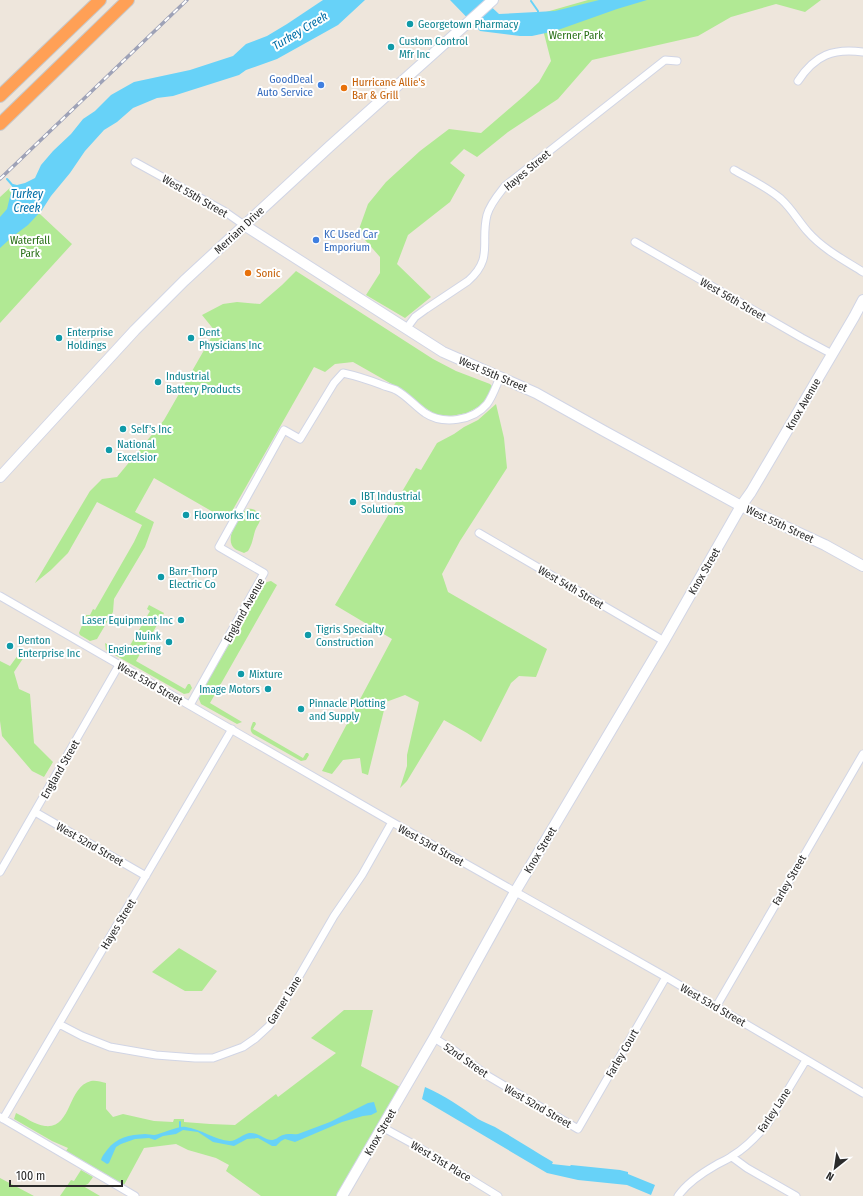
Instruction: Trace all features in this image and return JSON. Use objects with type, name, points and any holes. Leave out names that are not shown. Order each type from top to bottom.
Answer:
[{"type":"highway","points":[[0,96],[100,0]]},
{"type":"highway","points":[[0,124],[128,0]]},
{"type":"street","name":"Merriam Drive","points":[[0,477],[135,330],[190,276],[329,147],[492,1]]},
{"type":"street","points":[[798,81],[805,70],[820,57],[839,51],[863,52]]},
{"type":"street","name":"Hayes Street","points":[[406,329],[415,317],[475,275],[481,266],[485,254],[485,229],[488,214],[492,204],[505,186],[665,60],[677,62]]},
{"type":"street","name":"West 55th Street","points":[[135,162],[224,212],[442,352],[536,393],[741,506],[825,545],[863,566]]},
{"type":"street","points":[[734,170],[770,191],[782,200],[792,210],[819,244],[863,272]]},
{"type":"street","name":"West 56th Street","points":[[635,242],[832,354]]},
{"type":"street","name":"Knox Avenue","points":[[741,506],[751,492],[863,300]]},
{"type":"street","name":"England Avenue","points":[[190,705],[264,573],[219,547],[284,430],[300,439],[334,383],[344,373],[396,390],[426,414],[438,419],[452,420],[466,418],[482,409],[493,396],[500,377]]},
{"type":"street","name":"Knox Street","points":[[342,1196],[434,1038],[515,892],[664,641],[741,506]]},
{"type":"street","name":"West 54th Street","points":[[479,533],[664,641]]},
{"type":"street","name":"West 53rd Street","points":[[0,596],[392,822],[666,977],[863,1092]]},
{"type":"street","name":"England Street","points":[[0,872],[119,665]]},
{"type":"street","name":"Hayes Street","points":[[1,1118],[59,1024],[232,730]]},
{"type":"street","name":"Farley Street","points":[[716,1007],[863,754]]},
{"type":"street","name":"West 52nd Street","points":[[35,812],[146,876]]},
{"type":"street","name":"Garner Lane","points":[[59,1024],[82,1036],[110,1047],[156,1055],[213,1058],[243,1047],[269,1026],[331,922],[362,875],[392,822]]},
{"type":"street","name":"Farley Court","points":[[578,1129],[666,977]]},
{"type":"street","name":"52nd Street","points":[[434,1038],[498,1082]]},
{"type":"street","name":"Farley Lane","points":[[678,1196],[688,1184],[715,1165],[732,1157],[755,1138],[768,1123],[806,1060]]},
{"type":"street","name":"West 52nd Street","points":[[498,1082],[578,1129]]},
{"type":"street","points":[[1,1118],[135,1196]]},
{"type":"street","name":"West 51st Place","points":[[382,1127],[415,1145],[498,1196]]},
{"type":"street","points":[[732,1157],[747,1168],[796,1196]]},
{"type":"green space","name":"Werner Park","points":[[588,0],[821,0],[805,12],[776,4],[731,17],[698,36],[592,60],[558,99],[508,132],[477,157],[464,149],[450,163],[465,175],[450,202],[408,235],[397,264],[431,297],[405,318],[366,295],[380,273],[380,257],[358,232],[368,204],[386,182],[420,151],[449,129],[481,133],[524,96],[539,82],[551,61],[539,14]]},
{"type":"green space","name":"Waterfall Park","points":[[11,187],[72,244],[0,323],[0,197]]},
{"type":"green space","points":[[296,271],[433,359],[456,371],[490,384],[492,386],[489,397],[478,407],[467,413],[451,416],[436,415],[404,391],[353,362],[335,364],[325,372],[314,367],[227,520],[154,478],[135,512],[154,522],[145,547],[114,599],[113,612],[97,639],[90,641],[79,633],[86,615],[90,615],[93,609],[95,610],[134,542],[142,525],[97,502],[68,553],[35,583],[90,491],[102,479],[117,477],[164,420],[215,331],[202,315],[223,304],[237,302],[260,304]]},
{"type":"green space","points":[[496,404],[504,438],[507,468],[460,541],[442,574],[448,592],[547,649],[536,677],[519,676],[511,683],[481,742],[444,720],[407,781],[400,788],[407,766],[407,755],[419,702],[405,695],[386,702],[368,775],[362,773],[360,758],[343,760],[332,774],[322,771],[392,639],[335,605],[416,468],[421,470],[437,443],[478,420]]},
{"type":"green space","points":[[246,509],[254,510],[261,515],[248,551],[244,553],[235,549],[232,545],[231,534]]},
{"type":"green space","points":[[271,581],[277,585],[210,703],[242,722],[237,724],[201,704],[199,696],[264,584]]},
{"type":"green space","points":[[149,605],[164,613],[136,661],[185,689],[188,684],[190,684],[192,688],[189,693],[184,694],[106,650],[105,643],[125,654],[150,611],[147,609]]},
{"type":"green space","points":[[24,647],[24,657],[14,672],[19,689],[30,694],[34,743],[53,762],[44,777],[32,771],[2,736],[0,721],[0,661],[10,666]]},
{"type":"green space","points":[[253,722],[256,724],[253,729],[303,758],[306,753],[308,753],[309,755],[306,760],[301,761],[253,734],[251,727]]},
{"type":"green space","points":[[179,948],[217,971],[202,991],[185,991],[152,972]]},
{"type":"green space","points":[[344,1010],[373,1010],[361,1066],[400,1087],[337,1196],[261,1196],[226,1171],[229,1165],[216,1158],[188,1150],[176,1144],[144,1148],[124,1185],[66,1151],[68,1148],[52,1141],[14,1119],[16,1113],[34,1123],[45,1126],[54,1125],[65,1115],[77,1091],[83,1085],[91,1081],[95,1081],[106,1083],[106,1109],[113,1117],[123,1114],[154,1121],[173,1122],[174,1119],[184,1119],[184,1122],[235,1125],[276,1094],[278,1097],[336,1053],[311,1038]]},
{"type":"green space","points":[[81,1170],[93,1177],[88,1184],[83,1186],[100,1196],[60,1196],[71,1180],[74,1181]]},
{"type":"green space","points":[[0,1178],[34,1196],[0,1196]]},
{"type":"water","name":"Turkey Creek","points":[[323,0],[365,0],[338,25],[277,59],[246,70],[239,75],[173,96],[157,98],[133,108],[117,122],[104,130],[85,151],[42,210],[28,225],[0,248],[0,217],[7,209],[13,184],[17,185],[25,183],[35,178],[41,165],[53,151],[71,134],[83,119],[95,111],[111,95],[134,82],[190,70],[233,56],[246,44],[267,36]]},
{"type":"water","points":[[450,0],[484,0],[499,14],[555,11],[599,0],[647,0],[555,31],[532,36],[520,36],[480,31]]},
{"type":"water","points":[[425,1087],[446,1097],[478,1119],[495,1127],[553,1162],[552,1164],[628,1172],[628,1174],[655,1185],[651,1195],[627,1185],[578,1180],[547,1173],[422,1099]]},
{"type":"water","points":[[374,1102],[377,1112],[371,1115],[342,1122],[295,1142],[285,1139],[276,1146],[272,1146],[258,1138],[247,1139],[234,1146],[213,1142],[198,1132],[183,1130],[176,1134],[163,1136],[155,1140],[149,1138],[135,1139],[121,1144],[116,1147],[109,1163],[107,1164],[101,1160],[103,1155],[115,1142],[129,1136],[145,1134],[154,1135],[183,1127],[192,1128],[213,1137],[230,1141],[249,1133],[273,1140],[285,1134],[298,1134],[330,1122],[368,1103]]},
{"type":"waterway","points":[[531,1],[538,11],[538,14]]},
{"type":"waterway","points":[[7,179],[14,187]]},
{"type":"waterway","points":[[180,1122],[180,1129]]},
{"type":"railway","points":[[0,179],[187,0]]},
{"type":"place","name":"Georgetown Pharmacy","points":[[410,24]]},
{"type":"place","name":"Custom Control Mfr Inc","points":[[391,47]]},
{"type":"place","name":"GoodDeal Auto Service","points":[[321,85]]},
{"type":"place","name":"Hurricane Allie's Bar & Grill","points":[[344,88]]},
{"type":"place","name":"KC Used Car Emporium","points":[[316,240]]},
{"type":"place","name":"Sonic","points":[[248,273]]},
{"type":"place","name":"Enterprise Holdings","points":[[59,338]]},
{"type":"place","name":"Dent Physicians Inc","points":[[191,338]]},
{"type":"place","name":"Industrial Battery Products","points":[[158,382]]},
{"type":"place","name":"Self's Inc","points":[[123,429]]},
{"type":"place","name":"National Excelsior","points":[[109,450]]},
{"type":"place","name":"IBT Industrial Solutions","points":[[353,502]]},
{"type":"place","name":"Floorworks Inc","points":[[186,515]]},
{"type":"place","name":"Barr-Thorp Electric Co","points":[[161,577]]},
{"type":"place","name":"Laser Equipment Inc","points":[[181,620]]},
{"type":"place","name":"Tigris Specialty Construction","points":[[308,635]]},
{"type":"place","name":"Nuink Engineering","points":[[169,642]]},
{"type":"place","name":"Denton Enterprise Inc","points":[[10,646]]},
{"type":"place","name":"Mixture","points":[[241,674]]},
{"type":"place","name":"Image Motors","points":[[268,689]]},
{"type":"place","name":"Pinnacle Plotting and Supply","points":[[301,709]]}]
